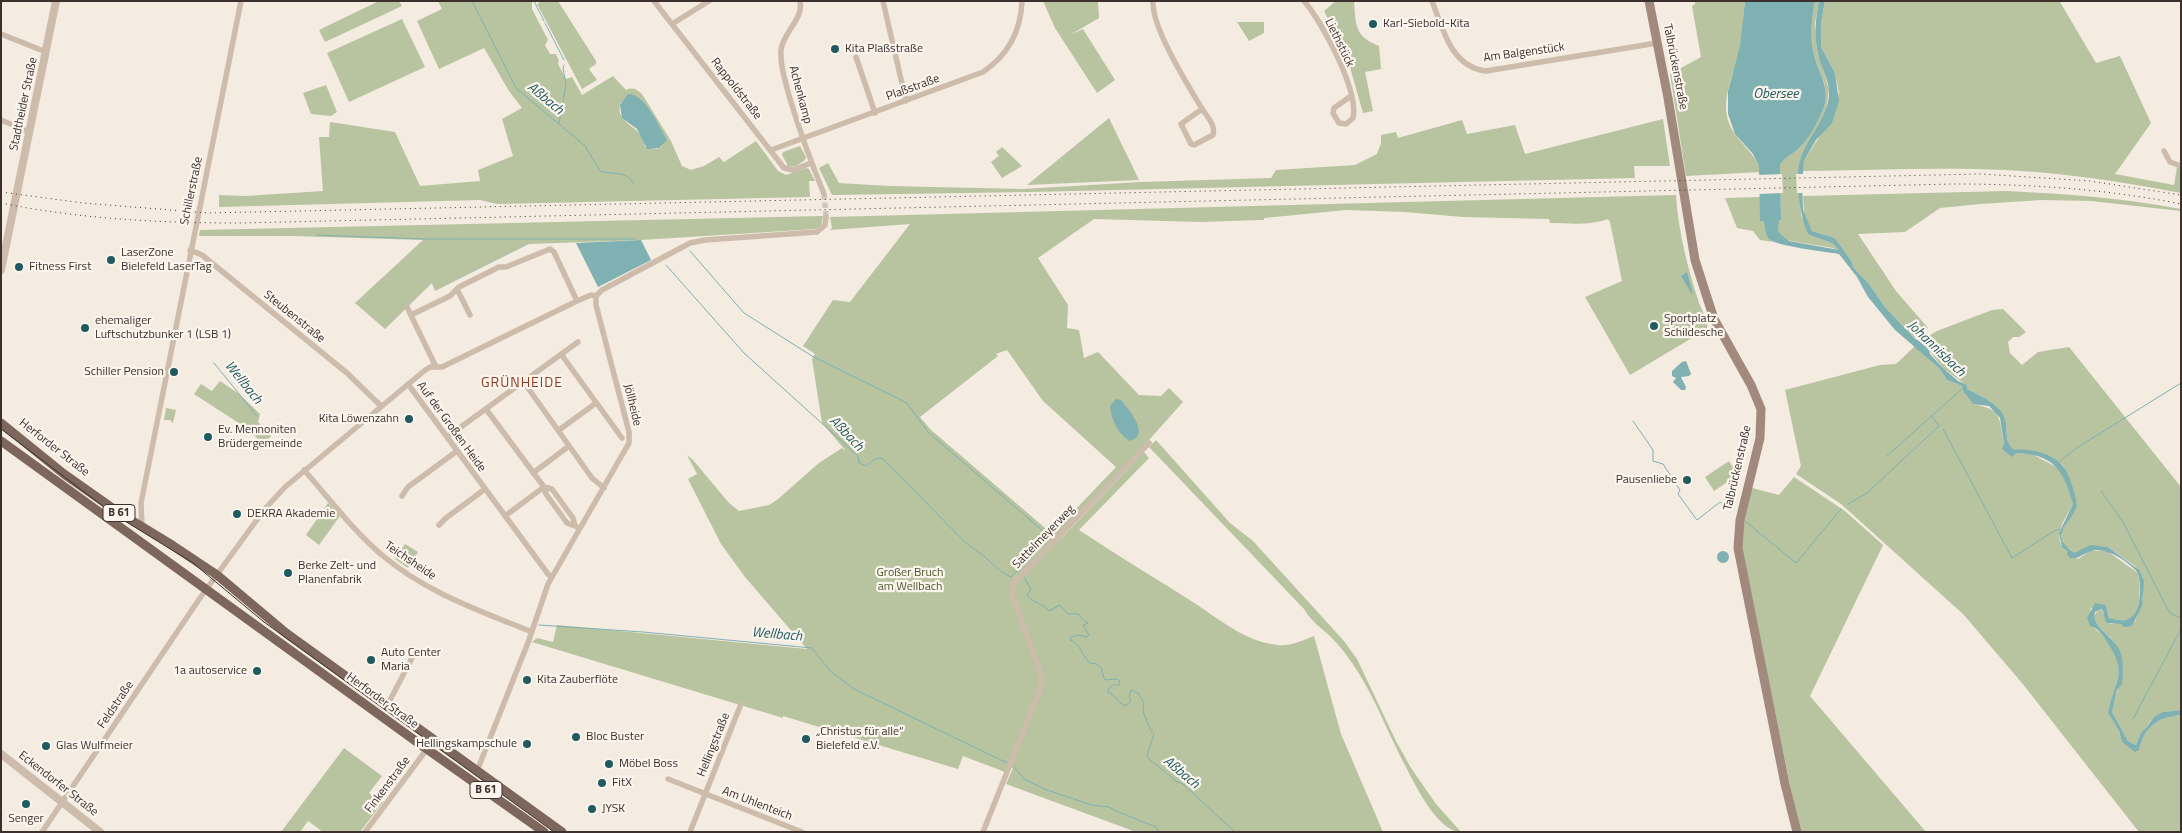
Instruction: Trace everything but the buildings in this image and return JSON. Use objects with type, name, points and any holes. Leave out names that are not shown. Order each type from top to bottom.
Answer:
[{"type":"main road","name":"Talbrückenstraße","points":[[1649,1],[1681,169],[1688,223],[1702,286],[1714,320],[1751,385],[1761,409],[1760,438],[1740,520],[1738,548],[1784,784],[1797,832]]},
{"type":"main road","name":"Herforder Straße","points":[[1,423],[64,474],[130,520],[217,575],[286,633],[562,832]]},
{"type":"main road","name":"Herforder Straße","points":[[1,441],[544,832]]},
{"type":"main road","points":[[427,735],[430,742],[427,749]]},
{"type":"street","name":"Stadtheider Straße","points":[[1,270],[56,1]]},
{"type":"street","name":"Schillerstraße","points":[[142,526],[141,503],[241,1]]},
{"type":"street","name":"Rappoldstraße","points":[[654,1],[784,168],[788,170],[811,163]]},
{"type":"street","points":[[672,24],[709,1]]},
{"type":"street","name":"Achenkamp","points":[[800,1],[799,14],[781,48],[781,62],[802,139]]},
{"type":"street","points":[[883,1],[906,101]]},
{"type":"street","name":"Plaßstraße","points":[[771,150],[975,75],[990,67],[1012,42],[1020,22],[1022,1]]},
{"type":"street","points":[[1153,1],[1156,22],[1162,35],[1202,109],[1214,127],[1213,135],[1194,145],[1190,144],[1181,124],[1202,109]]},
{"type":"street","name":"Liethstück","points":[[1304,1],[1330,42],[1350,96],[1353,118],[1346,124],[1339,123],[1333,113],[1334,108],[1350,96]]},
{"type":"street","name":"Am Balgenstück","points":[[1432,1],[1449,44],[1455,53],[1461,61],[1480,70],[1486,71],[1657,43]]},
{"type":"street","points":[[1,34],[46,52]]},
{"type":"street","points":[[856,57],[874,112]]},
{"type":"street","points":[[1,120],[29,132]]},
{"type":"street","points":[[802,139],[824,194]]},
{"type":"street","points":[[2164,151],[2170,162],[2181,166]]},
{"type":"street","points":[[408,384],[424,371],[442,367],[577,301],[591,295],[596,296],[602,290],[690,243],[705,240],[817,232],[825,225],[826,217]]},
{"type":"street","points":[[411,315],[450,296],[457,289],[499,267],[506,267],[550,249],[554,252],[577,301]]},
{"type":"street","name":"Steubenstraße","points":[[190,250],[202,255],[333,361],[380,406]]},
{"type":"street","points":[[457,289],[470,315]]},
{"type":"street","name":"Jöllheide","points":[[477,771],[532,632],[546,590],[578,527],[604,488],[627,448],[630,439],[596,305],[596,296]]},
{"type":"street","points":[[407,306],[436,367]]},
{"type":"street","points":[[447,437],[578,342]]},
{"type":"street","points":[[561,354],[622,438]]},
{"type":"street","points":[[523,382],[598,485],[604,488]]},
{"type":"street","name":"Auf der Großen Heide","points":[[217,575],[264,510],[285,487],[408,384],[552,577]]},
{"type":"street","points":[[559,430],[596,403]]},
{"type":"street","points":[[486,409],[544,487],[546,494],[567,523],[578,527]]},
{"type":"street","name":"Sattelmeyerweg","points":[[982,832],[1041,687],[1041,674],[1012,595],[1014,584],[1149,443]]},
{"type":"street","points":[[533,473],[569,446]]},
{"type":"street","points":[[402,496],[408,487],[457,451]]},
{"type":"street","name":"Teichsheide","points":[[304,470],[372,546],[392,564],[451,600],[532,632]]},
{"type":"street","points":[[505,516],[544,487]]},
{"type":"street","points":[[439,525],[485,489]]},
{"type":"street","name":"Schillerstraße","points":[[130,520],[135,516],[141,503]]},
{"type":"street","points":[[207,589],[217,575]]},
{"type":"street","name":"Feldstraße","points":[[42,832],[207,589]]},
{"type":"street","name":"Herforder Straße","points":[[387,706],[414,654]]},
{"type":"street","name":"Hellingstraße","points":[[690,832],[741,704]]},
{"type":"street","name":"Finkenstraße","points":[[365,832],[427,749]]},
{"type":"street","name":"Eckendorfer Straße","points":[[1,754],[100,832]]},
{"type":"street","name":"Hellingstraße","points":[[668,780],[705,794]]},
{"type":"street","name":"Am Uhlenteich","points":[[705,794],[802,832]]},
{"type":"green space","points":[[379,1],[399,1],[402,6],[325,42],[319,30]]},
{"type":"green space","points":[[438,1],[532,1],[532,9],[548,40],[545,45],[550,54],[556,54],[559,61],[558,64],[566,79],[572,77],[582,95],[613,76],[626,90],[633,89],[640,92],[671,141],[682,166],[691,170],[704,166],[719,157],[724,162],[756,141],[778,171],[786,175],[806,168],[809,169],[815,181],[809,181],[810,197],[497,204],[480,200],[219,207],[219,195],[246,196],[323,191],[319,137],[329,137],[330,122],[395,132],[420,186],[480,181],[478,170],[513,156],[502,119],[522,108],[509,91],[484,48],[439,69],[417,21],[442,9]],"holes":[[[621,102],[662,146],[657,149],[645,147],[639,133],[621,115]]]},
{"type":"green space","points":[[542,1],[558,1],[596,61],[596,64],[589,69],[597,80],[582,89],[537,4]]},
{"type":"green space","points":[[1043,1],[1098,1],[1099,18],[1070,35],[1083,29],[1115,80],[1097,93],[1055,28]]},
{"type":"green space","points":[[1336,1],[1354,1],[1358,29],[1365,38],[1379,46],[1381,69],[1365,72],[1373,111],[1363,113],[1346,53],[1324,11]]},
{"type":"green space","points":[[1695,1],[1745,1],[1741,42],[1729,85],[1726,104],[1732,130],[1755,159],[1761,172],[1686,176],[1670,74],[1701,57],[1692,6],[1695,4]]},
{"type":"green space","points":[[1815,1],[1819,1],[1815,23],[1817,51],[1829,89],[1826,111],[1799,167],[1801,215],[1809,235],[1832,243],[1838,251],[1833,248],[1786,240],[1779,234],[1778,229],[1779,220],[1781,220],[1780,165],[1784,159],[1798,149],[1814,128],[1826,99],[1825,85],[1812,45]]},
{"type":"green space","points":[[1825,1],[2060,2],[2096,63],[2120,56],[2151,123],[2115,174],[2174,185],[2177,167],[2181,168],[2181,193],[2094,178],[2007,170],[1802,171],[1804,161],[1821,134],[1839,93],[1835,73],[1821,47],[1821,23]]},
{"type":"green space","points":[[402,19],[425,67],[349,102],[327,53]]},
{"type":"green space","points":[[1237,22],[1264,22],[1264,33],[1249,41]]},
{"type":"green space","points":[[326,85],[337,112],[331,116],[311,114],[303,93]]},
{"type":"green space","points":[[1109,118],[1139,180],[1027,185]]},
{"type":"green space","points":[[1663,119],[1670,166],[1634,166],[1635,178],[832,195],[819,168],[828,163],[839,183],[1023,189],[1141,182],[1271,178],[1276,170],[1355,165],[1377,154],[1381,143],[1381,135],[1396,132],[1398,138],[1462,120],[1467,134],[1515,125],[1525,154]]},
{"type":"green space","points":[[800,146],[806,157],[805,160],[796,166],[787,167],[782,155],[783,152]]},
{"type":"green space","points":[[1002,147],[1022,166],[1002,178],[991,162],[999,156],[996,152]]},
{"type":"green space","points":[[2007,191],[2116,199],[2181,209],[2181,211],[2091,201],[2042,200],[1980,204],[1940,208],[1905,232],[1858,234],[1896,291],[1928,328],[1914,338],[1885,307],[1869,284],[1853,267],[1852,262],[1835,238],[1812,231],[1804,215],[1803,196]]},
{"type":"green space","name":"Großer Bruch am Wellbach","points":[[1676,195],[1684,250],[1699,303],[1706,319],[1707,329],[1630,375],[1585,297],[1622,281],[1608,219],[1586,223],[1550,223],[1549,219],[1463,217],[1405,212],[1346,210],[1264,218],[1264,220],[1201,222],[1094,219],[1038,258],[1068,305],[1067,328],[1079,330],[1084,358],[1098,352],[1139,395],[1161,396],[1169,388],[1183,402],[1056,544],[1144,452],[1149,458],[1079,530],[1244,635],[1265,643],[1277,645],[1296,643],[1314,636],[1341,734],[1383,832],[1136,832],[1006,784],[1013,768],[1008,766],[1005,772],[963,756],[958,769],[532,642],[537,638],[553,642],[557,625],[807,649],[745,577],[721,544],[688,479],[697,474],[687,455],[729,503],[739,511],[769,505],[819,463],[842,448],[846,451],[822,423],[812,359],[815,354],[803,346],[833,300],[850,302],[910,224],[830,230],[832,228],[830,217]],"holes":[[[1007,350],[1043,401],[1116,467],[1052,534],[930,429],[920,417],[998,356],[996,354]]]},
{"type":"green space","points":[[1760,197],[1760,220],[1763,221],[1769,238],[1774,242],[1760,240],[1753,231],[1737,228],[1725,198]]},
{"type":"green space","points":[[823,216],[821,226],[816,229],[641,240],[529,244],[435,291],[432,283],[385,329],[355,303],[423,240],[292,236],[199,236],[200,230]]},
{"type":"green space","points":[[2003,309],[2026,332],[2019,337],[2013,337],[2008,342],[2010,353],[2022,365],[2038,352],[2069,347],[2181,487],[2181,710],[2163,712],[2151,720],[2141,732],[2136,745],[2128,741],[2112,712],[2121,678],[2122,661],[2120,652],[2112,639],[2095,622],[2094,617],[2101,609],[2110,624],[2135,622],[2143,598],[2143,584],[2135,566],[2108,547],[2090,546],[2079,553],[2075,553],[2066,546],[2062,539],[2062,531],[2077,505],[2064,466],[2046,456],[2028,450],[2014,451],[2008,442],[2005,419],[2000,410],[1987,399],[1967,389],[1967,386],[1943,368],[1923,343],[1918,342],[1937,331],[1992,310]]},
{"type":"green space","points":[[1915,346],[1939,368],[1947,380],[1962,386],[1963,391],[1973,404],[1983,406],[1995,412],[2000,422],[2004,444],[2016,453],[2032,454],[2060,469],[2068,483],[2073,504],[2060,530],[2060,541],[2063,548],[2078,559],[2090,551],[2107,551],[2138,573],[2138,607],[2131,618],[2117,620],[2109,618],[2106,605],[2091,608],[2088,621],[2104,637],[2117,658],[2119,666],[2117,682],[2108,713],[2119,731],[2122,742],[2139,750],[2145,734],[2154,724],[2165,718],[2181,715],[2181,832],[2139,832],[2022,683],[1963,614],[1841,504],[1796,474],[1801,466],[1785,390],[1880,365],[1896,364]]},
{"type":"green space","points":[[220,381],[239,394],[260,414],[258,422],[271,436],[263,444],[248,429],[194,394],[201,384],[212,391]]},
{"type":"green space","points":[[166,408],[176,410],[173,423],[170,420],[164,420]]},
{"type":"green space","points":[[1156,440],[1230,523],[1253,541],[1344,641],[1357,659],[1411,768],[1436,804],[1461,832],[1452,830],[1444,824],[1428,806],[1410,775],[1365,683],[1345,653],[1149,447]]},
{"type":"green space","points":[[1729,461],[1738,475],[1714,491],[1705,477]]},
{"type":"green space","points":[[1794,477],[1845,511],[1883,545],[1810,696],[1926,832],[1802,832],[1798,824],[1741,545],[1741,533],[1752,488],[1779,495]]},
{"type":"green space","points":[[328,503],[340,516],[319,545],[306,535]]},
{"type":"green space","points":[[405,544],[418,552],[408,568],[395,559]]},
{"type":"green space","points":[[344,748],[382,776],[369,793],[383,802],[360,832],[323,832],[308,821],[300,832],[281,832]]},
{"type":"water","name":"Obersee","points":[[1745,1],[1815,1],[1812,45],[1825,86],[1826,100],[1820,117],[1807,139],[1798,149],[1784,159],[1780,165],[1781,220],[1779,220],[1778,230],[1780,234],[1789,241],[1839,250],[1832,243],[1809,235],[1803,220],[1798,188],[1799,168],[1803,152],[1821,121],[1829,95],[1827,81],[1817,51],[1816,37],[1819,1],[1825,1],[1821,23],[1821,47],[1835,73],[1839,101],[1832,123],[1816,140],[1804,161],[1802,183],[1803,210],[1812,231],[1835,238],[1852,262],[1853,267],[1869,284],[1885,307],[1914,338],[1928,346],[1930,354],[1958,381],[1967,385],[1967,389],[1987,399],[2000,410],[2006,423],[2008,442],[2014,450],[2046,454],[2065,468],[2072,484],[2077,505],[2063,529],[2063,540],[2067,546],[2075,553],[2090,545],[2108,547],[2139,570],[2144,581],[2142,606],[2132,626],[2124,627],[2121,624],[2106,623],[2101,609],[2095,612],[2094,617],[2121,653],[2123,666],[2122,684],[2117,690],[2112,712],[2128,741],[2136,745],[2141,732],[2154,717],[2163,712],[2181,710],[2181,715],[2165,718],[2153,725],[2145,735],[2139,750],[2135,752],[2122,742],[2119,731],[2108,713],[2119,670],[2114,653],[2098,630],[2090,626],[2087,618],[2095,603],[2106,605],[2109,618],[2123,620],[2131,617],[2138,607],[2140,585],[2138,573],[2122,559],[2108,552],[2095,550],[2070,558],[2067,551],[2062,547],[2059,533],[2073,504],[2066,482],[2055,466],[2040,457],[2029,454],[2016,453],[2012,457],[2002,449],[2004,444],[2000,418],[1989,406],[1973,404],[1963,391],[1962,386],[1947,380],[1939,368],[1895,330],[1868,297],[1857,277],[1839,254],[1781,244],[1773,242],[1767,237],[1763,221],[1760,221],[1759,166],[1753,154],[1735,134],[1728,114],[1728,91],[1740,46]]},
{"type":"water","points":[[628,94],[640,99],[656,119],[667,140],[659,148],[647,149],[637,129],[622,118],[620,105]]},
{"type":"water","points":[[641,240],[651,260],[598,287],[576,243]]},
{"type":"water","points":[[1687,272],[1693,294],[1681,276]]},
{"type":"water","points":[[1686,361],[1691,374],[1681,377],[1686,387],[1685,390],[1681,390],[1673,382],[1676,378],[1672,376],[1672,371],[1682,362]]},
{"type":"water","points":[[1116,399],[1121,400],[1129,410],[1138,428],[1139,433],[1136,438],[1130,441],[1118,430],[1112,417],[1110,406]]},
{"type":"water","points":[[1723,551],[1729,557],[1723,563],[1717,557]]},
{"type":"pier","points":[[1782,174],[1783,193],[1758,194],[1758,175]]},
{"type":"pier","points":[[1796,174],[1805,174],[1805,193],[1797,193]]},
{"type":"waterway","name":"Aßbach","points":[[472,1],[516,88],[585,146],[600,171],[627,176],[633,183]]},
{"type":"waterway","points":[[534,1],[544,21]]},
{"type":"waterway","points":[[545,23],[564,60]]},
{"type":"waterway","points":[[559,123],[566,85],[564,65]]},
{"type":"waterway","points":[[317,235],[424,239],[635,239]]},
{"type":"waterway","points":[[666,265],[744,353],[858,456],[859,463],[866,466],[875,459],[882,458],[965,542],[1000,571],[1011,577],[1050,537],[928,432],[907,403],[812,356],[744,313],[690,251]]},
{"type":"waterway","name":"Wellbach","points":[[214,363],[257,416]]},
{"type":"waterway","points":[[2058,463],[2078,447],[2181,383]]},
{"type":"waterway","points":[[1887,456],[1963,388]]},
{"type":"waterway","points":[[1848,504],[1867,493],[1939,426],[1932,416]]},
{"type":"waterway","points":[[1633,421],[1653,450],[1653,461],[1663,464],[1680,490],[1678,494],[1697,520],[1720,502],[1733,510]]},
{"type":"waterway","points":[[1943,429],[2012,558],[2060,529]]},
{"type":"waterway","points":[[2101,491],[2123,522],[2170,613],[2181,618]]},
{"type":"waterway","points":[[1745,521],[1796,563],[1841,509]]},
{"type":"waterway","name":"Aßbach","points":[[1024,577],[1031,589],[1027,596],[1049,611],[1060,605],[1068,614],[1079,614],[1088,623],[1083,625],[1089,635],[1086,637],[1079,635],[1071,637],[1070,640],[1077,644],[1091,664],[1095,663],[1102,669],[1105,680],[1119,680],[1120,685],[1113,685],[1109,688],[1108,692],[1121,703],[1126,706],[1131,700],[1129,697],[1131,690],[1138,693],[1144,703],[1143,711],[1154,734],[1147,755],[1149,759],[1176,781],[1183,784],[1235,832]]},
{"type":"waterway","name":"Wellbach","points":[[539,625],[643,632],[812,648],[830,671],[854,689],[1007,763]]},
{"type":"waterway","points":[[2133,719],[2181,629]]},
{"type":"waterway","name":"Wellbach","points":[[1014,767],[1024,779],[1047,790],[1092,805],[1109,807],[1156,827],[1159,832]]},
{"type":"tunnel","points":[[824,194],[826,217]]},
{"type":"tram line","points":[[1,429],[112,513],[193,563],[264,622],[554,832]]},
{"type":"railway","points":[[1,192],[83,203],[208,213],[1981,174],[2090,181],[2181,195]]},
{"type":"railway","points":[[1,203],[60,213],[120,219],[240,223],[1954,184],[2068,188],[2181,204]]},
{"type":"place","name":"Karl-Siebold-Kita","points":[[1373,24]]},
{"type":"place","name":"Kita Plaßstraße","points":[[835,49]]},
{"type":"place","name":"LaserZone Bielefeld LaserTag","points":[[111,260]]},
{"type":"place","name":"Fitness First","points":[[19,267]]},
{"type":"place","name":"Sportplatz Schildesche","points":[[1654,326]]},
{"type":"place","name":"ehemaliger Luftschutzbunker 1 (LSB 1)","points":[[85,328]]},
{"type":"place","name":"Schiller Pension","points":[[174,372]]},
{"type":"place","name":"Kita Löwenzahn","points":[[409,419]]},
{"type":"place","name":"Ev. Mennoniten Brüdergemeinde","points":[[208,437]]},
{"type":"place","name":"Pausenliebe","points":[[1687,480]]},
{"type":"place","name":"DEKRA Akademie","points":[[237,514]]},
{"type":"place","name":"Berke Zelt- und Planenfabrik","points":[[288,573]]},
{"type":"place","name":"Auto Center Maria","points":[[371,660]]},
{"type":"place","name":"1a autoservice","points":[[257,671]]},
{"type":"place","name":"Kita Zauberflöte","points":[[527,680]]},
{"type":"place","name":"Bloc Buster","points":[[576,737]]},
{"type":"place","name":"„Christus für alle“ Bielefeld e.V.","points":[[806,739]]},
{"type":"place","name":"Hellingskampschule","points":[[527,744]]},
{"type":"place","name":"Glas Wulfmeier","points":[[46,746]]},
{"type":"place","name":"Möbel Boss","points":[[609,764]]},
{"type":"place","name":"FitX","points":[[602,783]]},
{"type":"place","name":"Senger","points":[[26,804]]},
{"type":"place","name":"JYSK","points":[[592,809]]},
{"type":"district","name":"GRÜNHEIDE","points":[[522,384]]},
{"type":"water label","name":"Johannisbach","points":[[1936,349]]}]
